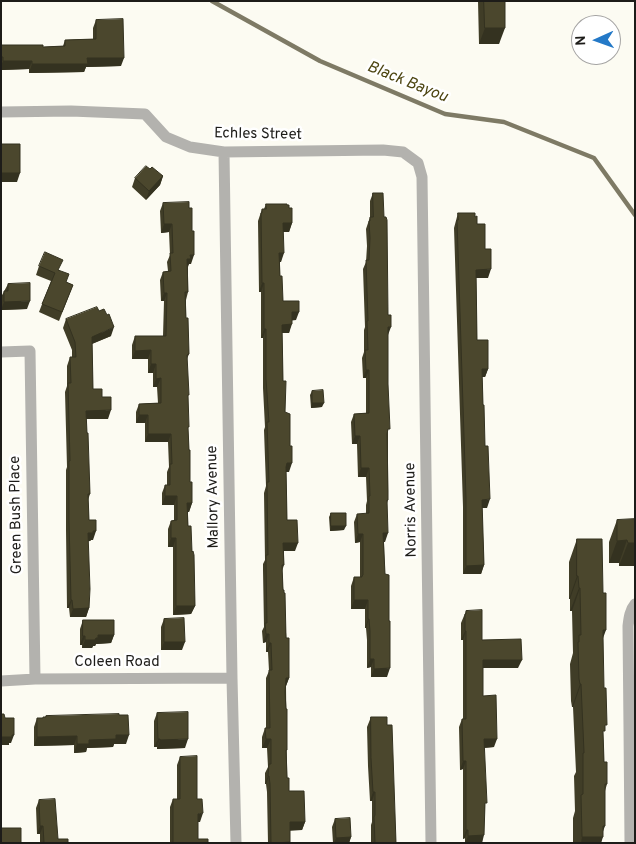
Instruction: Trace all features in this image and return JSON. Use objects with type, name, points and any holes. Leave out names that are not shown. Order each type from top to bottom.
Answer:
[{"type":"street","name":"Echles Street","points":[[1,112],[71,111],[145,114],[166,137],[190,147],[224,152],[383,150],[403,152],[418,163],[422,177]]},
{"type":"street","name":"Mallory Avenue","points":[[224,152],[236,843]]},
{"type":"street","name":"Norris Avenue","points":[[422,177],[431,843]]},
{"type":"street","name":"Green Bush Place","points":[[1,352],[30,351],[35,679]]},
{"type":"street","points":[[635,604],[629,616],[628,626],[632,728],[630,843],[635,842]]},
{"type":"street","name":"Coleen Road","points":[[1,681],[35,679],[232,678]]},
{"type":"building","points":[[484,1],[505,1],[505,28],[485,28]]},
{"type":"building","points":[[123,19],[124,58],[87,58],[88,64],[32,64],[32,61],[3,61],[3,57],[1,57],[1,45],[65,46],[65,40],[96,39],[96,20]]},
{"type":"building","points":[[1,144],[20,144],[20,173],[1,173]]},
{"type":"building","points":[[146,166],[150,169],[152,167],[163,176],[149,191],[135,178]]},
{"type":"building","points":[[373,193],[383,193],[384,217],[387,220],[388,315],[391,315],[391,327],[388,327],[390,429],[388,429],[387,434],[388,533],[383,533],[385,574],[389,575],[390,668],[374,669],[374,659],[370,659],[368,600],[354,600],[354,577],[362,577],[363,575],[363,534],[358,534],[357,514],[369,513],[370,496],[369,468],[361,468],[360,436],[355,436],[354,414],[369,413],[369,370],[366,370],[365,350],[368,350],[366,260],[369,260],[369,221],[370,217],[373,217]]},
{"type":"building","points":[[189,202],[189,208],[192,208],[194,255],[190,255],[191,259],[187,259],[188,292],[185,292],[186,318],[188,318],[188,427],[190,482],[192,482],[192,503],[187,503],[188,526],[191,526],[192,552],[194,555],[195,606],[176,606],[176,538],[171,538],[171,521],[177,520],[177,496],[165,496],[165,485],[170,485],[170,464],[172,464],[171,434],[148,434],[148,415],[139,415],[139,404],[161,403],[161,378],[156,379],[156,364],[151,364],[151,350],[135,351],[135,336],[166,336],[167,293],[164,293],[163,272],[171,271],[170,253],[173,253],[172,224],[164,224],[163,203]]},
{"type":"building","points":[[266,204],[287,204],[289,208],[292,208],[292,223],[283,223],[284,253],[279,253],[280,276],[282,276],[283,301],[299,301],[299,312],[292,312],[292,324],[282,325],[283,381],[286,381],[285,412],[290,414],[290,446],[292,446],[292,463],[287,463],[286,467],[287,520],[297,520],[298,543],[283,543],[284,565],[282,565],[286,638],[289,638],[289,678],[286,678],[285,692],[287,709],[287,778],[289,778],[289,791],[304,791],[305,822],[290,822],[290,842],[276,843],[271,843],[270,784],[268,776],[269,764],[271,764],[271,739],[266,739],[265,728],[270,728],[269,670],[272,670],[271,643],[269,643],[269,634],[266,634],[265,623],[267,623],[266,555],[268,555],[267,482],[269,482],[267,422],[269,422],[266,379],[266,329],[264,329],[264,283],[262,283],[261,213],[262,209],[266,209]]},
{"type":"building","points":[[458,213],[475,213],[477,224],[485,224],[485,249],[491,249],[491,269],[476,270],[477,340],[488,340],[488,369],[482,369],[485,446],[488,446],[490,499],[482,500],[484,565],[466,566],[466,498]]},
{"type":"building","points":[[45,252],[63,260],[58,270],[69,274],[66,282],[73,285],[62,312],[42,304],[55,273],[39,266]]},
{"type":"building","points":[[30,283],[30,301],[4,302],[4,291],[8,291],[8,284]]},
{"type":"building","points":[[97,307],[99,311],[104,309],[107,315],[109,314],[114,327],[92,337],[93,389],[102,389],[102,397],[111,397],[111,410],[86,411],[90,494],[88,494],[89,520],[96,520],[96,531],[88,533],[89,608],[73,609],[71,600],[69,521],[68,383],[71,383],[70,357],[76,357],[75,342],[66,319]]},
{"type":"building","points":[[323,390],[324,403],[312,403],[312,391]]},
{"type":"building","points":[[331,513],[346,513],[346,526],[331,526]]},
{"type":"building","points":[[635,519],[635,543],[628,543],[627,540],[617,541],[617,520]]},
{"type":"building","points":[[577,539],[602,539],[603,593],[606,593],[606,630],[603,630],[603,636],[607,725],[605,725],[605,731],[603,731],[604,762],[607,762],[607,784],[605,784],[605,826],[603,826],[603,837],[582,837],[581,795],[583,794],[584,752],[581,684],[579,679],[578,642],[579,635],[581,635],[580,588],[577,576]]},
{"type":"building","points":[[482,610],[482,640],[521,639],[522,660],[483,660],[483,696],[496,695],[497,739],[484,739],[487,803],[485,803],[484,835],[468,836],[468,830],[466,830],[466,761],[463,761],[462,719],[466,719],[465,614],[466,611]]},
{"type":"building","points":[[184,618],[185,642],[164,642],[164,619]]},
{"type":"building","points":[[83,620],[114,620],[114,635],[98,635],[98,638],[95,640],[85,640],[85,636],[83,636]]},
{"type":"building","points":[[188,712],[188,739],[158,739],[157,713]]},
{"type":"building","points":[[1,714],[4,714],[5,718],[14,718],[14,735],[12,737],[1,737]]},
{"type":"building","points":[[128,715],[129,735],[116,735],[116,739],[89,740],[89,744],[77,744],[77,736],[37,737],[37,718],[46,716]]},
{"type":"building","points":[[371,717],[387,717],[387,725],[392,725],[396,843],[375,843],[375,792],[373,792],[371,758]]},
{"type":"building","points":[[197,756],[197,799],[202,799],[203,813],[198,814],[198,839],[208,839],[208,843],[173,843],[173,799],[180,799],[180,757]]},
{"type":"building","points":[[55,799],[58,839],[68,839],[68,843],[44,843],[43,826],[40,826],[39,800]]},
{"type":"building","points":[[350,818],[351,837],[336,838],[335,819]]},
{"type":"building","points":[[1,828],[21,828],[21,843],[1,843]]},
{"type":"waterway","name":"Black Bayou","points":[[212,1],[320,61],[445,114],[504,122],[594,158],[635,215]]}]
